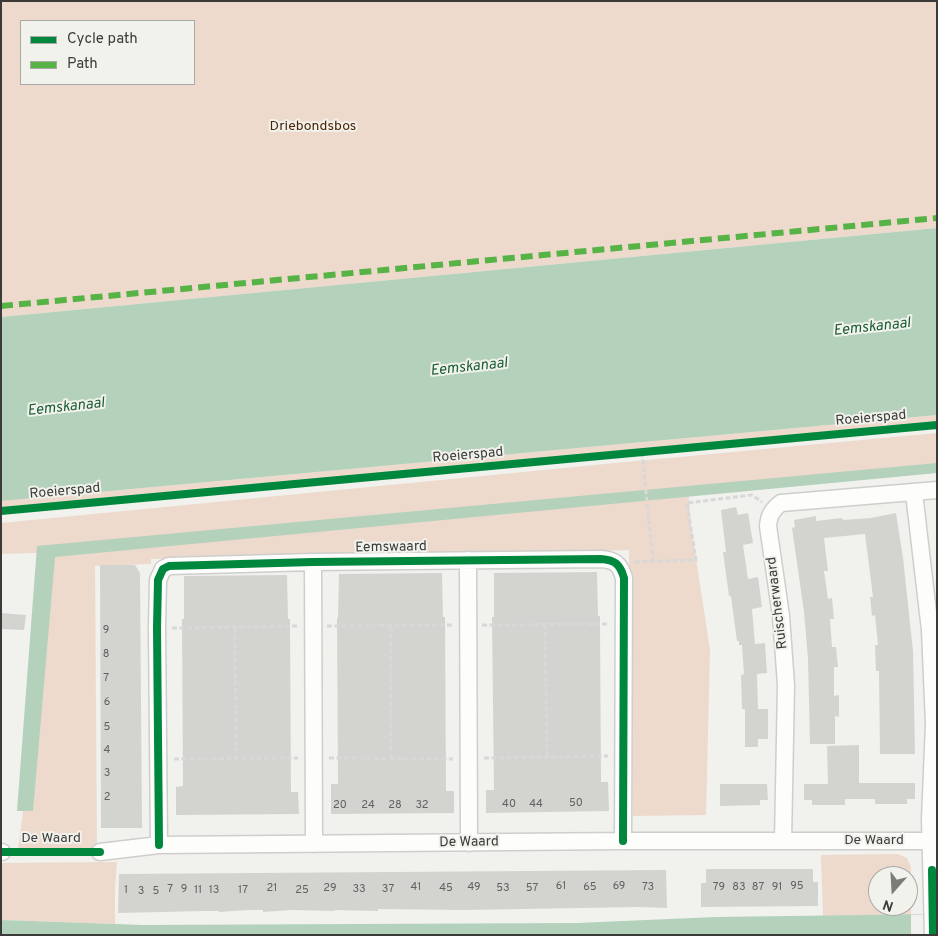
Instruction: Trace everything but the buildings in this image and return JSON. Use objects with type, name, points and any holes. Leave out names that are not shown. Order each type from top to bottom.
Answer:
[{"type":"street","points":[[773,509],[781,504],[937,490]]},
{"type":"street","points":[[914,492],[930,630],[934,724],[930,819],[934,841],[933,935]]},
{"type":"street","name":"Ruischerwaard","points":[[773,509],[769,517],[768,526],[781,616],[786,685],[783,841]]},
{"type":"street","name":"Eemswaard","points":[[159,845],[157,628],[158,580],[163,568],[169,566],[313,562],[468,560],[600,559],[617,563]]},
{"type":"street","points":[[468,560],[469,843]]},
{"type":"street","points":[[313,562],[314,844]]},
{"type":"street","points":[[617,563],[622,568],[624,578],[623,841]]},
{"type":"street","name":"De Waard","points":[[100,852],[159,845],[623,841],[934,841]]},
{"type":"path","points":[[632,453],[652,451]]},
{"type":"path","points":[[642,452],[653,561]]},
{"type":"path","points":[[617,563],[696,560],[687,503],[752,495],[773,509]]},
{"type":"path","points":[[545,624],[547,757]]},
{"type":"path","points":[[157,628],[624,624]]},
{"type":"path","points":[[391,626],[392,758]]},
{"type":"path","points":[[235,628],[236,759]]},
{"type":"path","points":[[158,759],[469,759],[624,755]]},
{"type":"green space","name":"Driebondsbos","points":[[1,1],[937,1],[937,228],[1,317]]},
{"type":"green space","points":[[937,415],[937,423],[1,509],[1,501]]},
{"type":"green space","points":[[937,433],[937,465],[688,487],[691,526],[710,650],[706,815],[633,816],[629,550],[448,556],[151,559],[151,564],[95,566],[97,849],[18,850],[23,811],[33,811],[44,549],[35,553],[1,554],[1,523]]},
{"type":"green space","points":[[898,854],[907,858],[911,866],[868,866],[868,915],[823,916],[821,855]]},
{"type":"green space","points":[[117,862],[115,924],[2,920],[1,863]]},
{"type":"water","name":"Eemskanaal","points":[[937,228],[937,415],[1,501],[1,317]]},
{"type":"water","points":[[937,463],[937,473],[55,557],[33,811],[17,811],[37,546]]},
{"type":"water","points":[[918,914],[937,914],[937,935],[1,935],[1,920],[143,925],[577,923],[716,917],[918,916]]},
{"type":"pier","points":[[937,914],[937,935],[911,935],[911,916]]},
{"type":"marked path","points":[[1,306],[937,218]]},
{"type":"cycle path","name":"Roeierspad","points":[[1,511],[937,425]]},
{"type":"cycle path","points":[[159,845],[157,628],[158,580],[163,569],[169,566],[313,562],[601,559],[610,560],[616,564],[621,569],[624,578],[623,841]]},
{"type":"cycle path","points":[[2,852],[100,852]]},
{"type":"cycle path","points":[[932,870],[933,935]]}]
